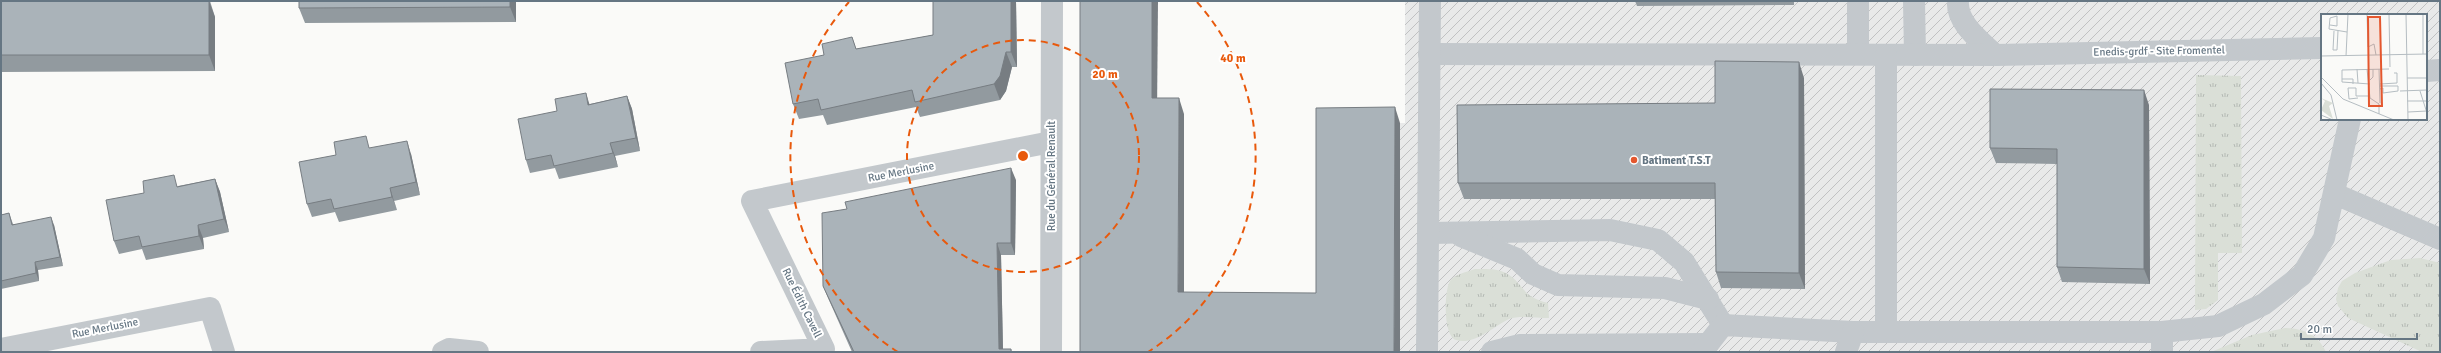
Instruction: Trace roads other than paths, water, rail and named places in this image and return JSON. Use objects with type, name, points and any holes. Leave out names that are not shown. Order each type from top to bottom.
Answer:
[{"type":"street","name":"Rue du Général Renault","points":[[1051,352],[1052,1]]},
{"type":"street","points":[[1427,352],[1430,1]]},
{"type":"street","points":[[1858,1],[1858,54]]},
{"type":"street","points":[[1914,1],[1915,55]]},
{"type":"street","points":[[1958,1],[1957,8],[1970,32],[1995,55]]},
{"type":"street","name":"Enedis-grdf - Site Fromentel","points":[[1429,54],[1995,55],[2321,48]]},
{"type":"street","points":[[1886,55],[1886,332]]},
{"type":"street","points":[[2427,70],[2440,70]]},
{"type":"street","points":[[1723,325],[1850,342],[1886,332],[2162,342],[2218,326],[2264,304],[2302,275],[2324,238],[2335,194],[2350,120]]},
{"type":"street","name":"Rue Merlusine","points":[[752,201],[1051,142]]},
{"type":"street","points":[[2335,194],[2440,239]]},
{"type":"street","name":"Rue Édith Cavell","points":[[752,201],[824,348],[761,352]]},
{"type":"street","points":[[1428,233],[1610,230],[1658,240],[1684,262],[1723,325]]},
{"type":"street","points":[[1454,233],[1517,259],[1533,274],[1558,285],[1665,288],[1708,299]]},
{"type":"street","name":"Rue Merlusine","points":[[1,349],[210,308],[224,352]]},
{"type":"street","points":[[1492,352],[1520,345],[1705,348],[1723,325]]},
{"type":"street","points":[[444,352],[449,348],[478,352]]},
{"type":"place","name":"Batiment T.S.T","points":[[1634,160]]}]
